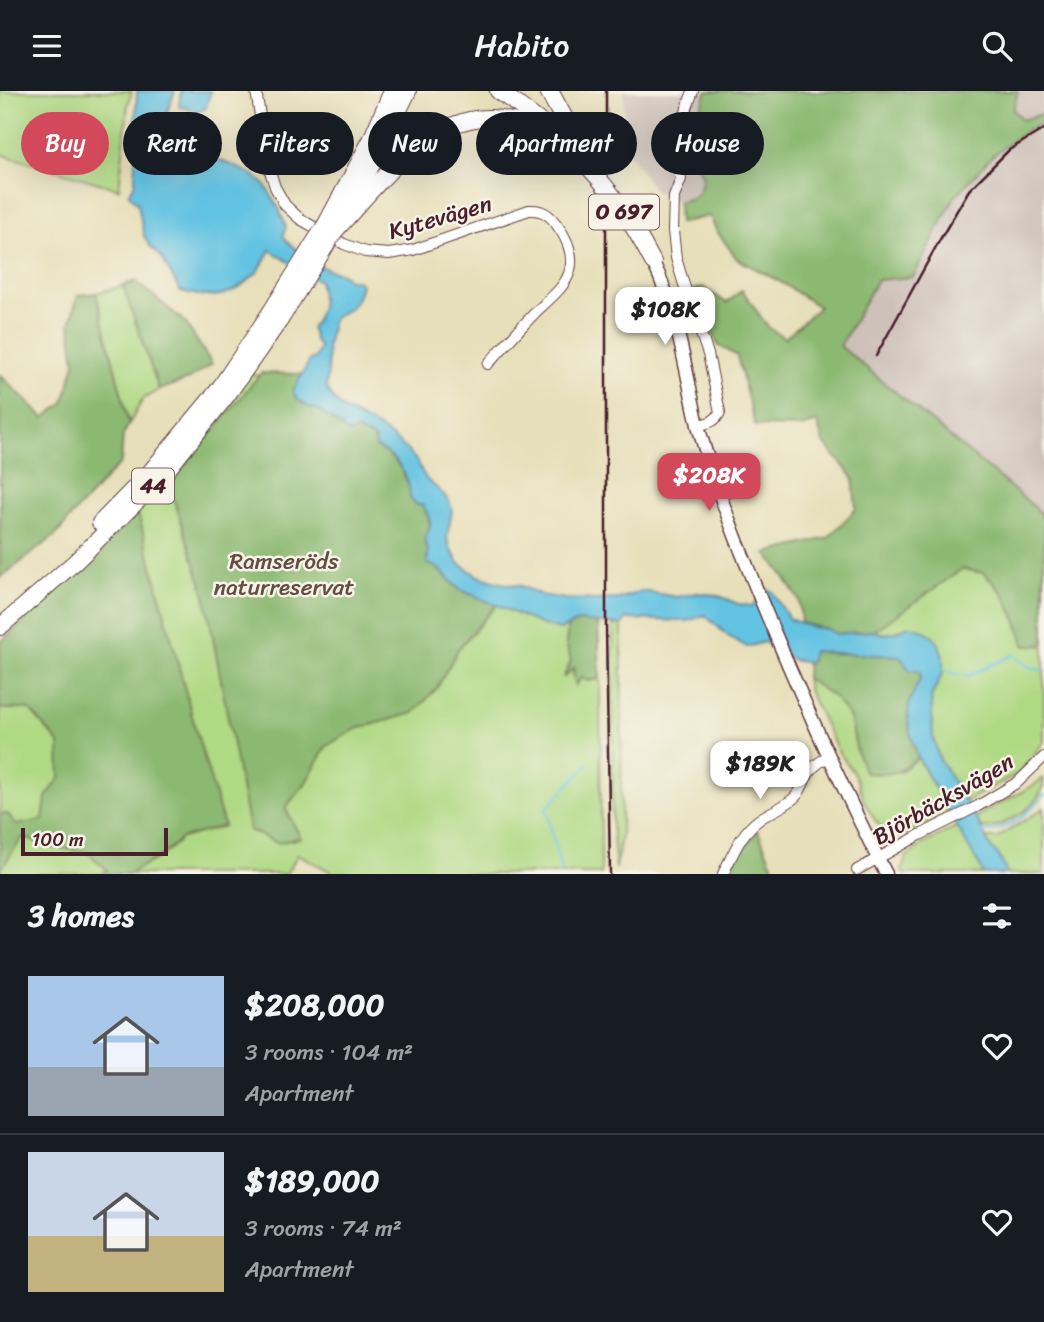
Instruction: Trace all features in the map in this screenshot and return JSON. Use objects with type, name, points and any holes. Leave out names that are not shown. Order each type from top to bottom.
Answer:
[{"type":"highway","name":"O 697","points":[[549,91],[558,112]]},
{"type":"main road","name":"44","points":[[330,228],[392,91]]},
{"type":"main road","name":"44","points":[[0,627],[75,562],[159,480],[229,394],[380,150],[408,91]]},
{"type":"main road","name":"O 697","points":[[498,91],[528,112]]},
{"type":"main road","points":[[516,91],[543,112]]},
{"type":"main road","points":[[330,228],[429,138],[455,124],[476,119]]},
{"type":"main road","name":"O 697","points":[[605,175],[645,238],[653,262]]},
{"type":"main road","name":"44","points":[[0,613],[69,554],[151,471],[275,317]]},
{"type":"street","name":"Kytevägen","points":[[256,91],[268,165],[275,187],[285,205],[300,219],[344,244],[365,252],[389,254],[425,246],[529,210],[539,209],[550,216],[562,231],[569,247],[570,271],[565,282],[488,364]]},
{"type":"street","points":[[693,91],[676,160],[681,179],[674,197],[672,213],[677,258],[708,354],[720,412],[715,419],[698,425]]},
{"type":"street","name":"O 697","points":[[653,262],[673,313],[698,425],[723,503],[789,669],[828,757],[886,874]]},
{"type":"street","points":[[723,874],[741,838],[750,827],[760,818],[795,798],[811,769],[828,757]]},
{"type":"street","name":"Björbäcksvägen","points":[[857,870],[1018,782],[1044,757]]},
{"type":"shaded area","points":[[624,91],[707,91],[699,112],[651,112],[651,175],[702,175],[699,193],[678,202],[655,191],[637,165],[637,112],[624,112]]},
{"type":"shaded area","points":[[1018,91],[1044,91],[1044,113],[1022,120],[1013,110]]},
{"type":"shaded area","points":[[1044,122],[1044,519],[1038,510],[839,346],[877,280],[913,277],[954,198],[990,158],[1028,130]]},
{"type":"green space","points":[[0,91],[132,91],[127,112],[123,112],[119,189],[71,175],[109,175],[109,112],[21,112],[21,160],[0,154]]},
{"type":"green space","points":[[707,91],[1018,91],[1013,110],[1022,120],[1044,113],[1044,122],[992,156],[954,198],[913,277],[877,280],[840,346],[1038,510],[1044,519],[1044,645],[1025,646],[1004,594],[984,573],[962,569],[874,631],[836,634],[801,623],[799,600],[766,553],[828,538],[856,509],[853,477],[823,442],[817,422],[802,427],[755,426],[737,356],[718,345],[694,290],[703,287],[727,303],[742,290],[768,327],[785,338],[819,307],[779,281],[737,259],[716,230],[710,216],[679,223],[678,202],[696,195],[700,189],[702,175],[764,175],[764,112],[700,112]]},
{"type":"green space","points":[[135,281],[184,321],[212,364],[189,379],[159,390],[123,286]]},
{"type":"green space","points":[[123,286],[159,390],[143,399],[129,424],[96,293]]},
{"type":"green space","points":[[96,293],[129,424],[123,435],[121,462],[57,534],[0,578],[0,375],[44,418],[64,403],[75,363],[70,324],[78,295]]},
{"type":"green space","name":"Ramseröds naturreservat","points":[[249,373],[298,389],[444,570],[349,714],[271,790],[300,838],[285,808],[305,784],[326,746],[356,729],[413,713],[437,688],[458,649],[497,604],[540,624],[560,630],[568,626],[566,643],[571,661],[565,676],[575,667],[576,685],[582,677],[587,681],[600,679],[601,874],[335,874],[298,854],[286,874],[128,874],[161,856],[182,838],[224,826],[216,799],[107,874],[0,874],[0,651],[49,605],[182,457]]},
{"type":"green space","points":[[261,373],[302,374],[293,391],[350,433],[356,430],[375,439],[376,447],[392,457],[399,466],[415,502],[422,505],[428,515],[429,529],[425,545],[428,549],[427,558],[461,590],[497,604],[458,649],[437,688],[413,713],[356,729],[326,746],[305,784],[285,808],[301,838],[277,843],[249,830],[205,595],[169,484]]},
{"type":"green space","points":[[138,513],[224,826],[182,838],[161,856],[128,874],[102,874],[107,870],[88,853],[47,846],[23,837],[0,870],[0,814],[8,814],[16,825],[43,820],[46,797],[60,778],[59,743],[29,709],[0,708],[0,643]]},
{"type":"green space","points":[[961,569],[984,573],[1004,594],[1025,646],[1044,645],[1044,742],[1018,774],[966,801],[940,760],[933,738],[931,697],[943,672],[943,658],[896,632],[884,634],[874,631]]},
{"type":"green space","points":[[579,621],[598,623],[600,679],[587,681],[582,677],[576,685],[574,668],[563,678],[571,661],[566,643],[568,626]]},
{"type":"green space","points":[[613,624],[622,625],[621,834],[616,869],[612,826]]},
{"type":"green space","points":[[812,651],[898,656],[920,672],[921,677],[914,692],[910,732],[918,758],[893,773],[865,773],[857,752],[850,718],[834,697],[806,678],[807,662],[810,662]]},
{"type":"green space","points":[[806,678],[834,697],[850,718],[857,752],[900,772],[918,758],[949,813],[909,834],[896,835],[884,831],[865,803],[855,775],[838,751],[808,690]]},
{"type":"green space","points":[[1044,778],[1038,797],[1031,806],[1002,824],[982,829],[975,817]]},
{"type":"green space","points":[[1044,808],[1044,874],[1007,874],[999,856],[986,838],[997,838]]},
{"type":"green space","points":[[957,826],[984,874],[903,874],[906,857],[923,844]]},
{"type":"green space","points":[[758,831],[776,874],[728,874],[740,851]]},
{"type":"water","points":[[137,91],[175,91],[167,112],[136,112]]},
{"type":"water","points":[[181,91],[211,91],[206,108],[198,112],[179,107]]},
{"type":"water","points":[[222,161],[236,167],[236,175],[253,175],[265,185],[286,227],[283,236],[297,250],[349,280],[358,280],[361,284],[352,305],[333,318],[327,346],[326,387],[343,409],[378,427],[400,443],[416,460],[426,479],[449,501],[452,510],[447,537],[450,548],[459,563],[478,576],[521,586],[541,595],[565,599],[619,599],[642,591],[677,597],[697,593],[717,595],[738,604],[753,606],[765,589],[772,591],[789,619],[836,634],[874,631],[884,634],[908,626],[932,635],[939,644],[943,658],[943,672],[931,697],[933,738],[940,760],[991,848],[999,856],[1007,874],[984,874],[918,758],[908,718],[909,703],[921,677],[920,672],[910,671],[898,656],[813,651],[810,663],[793,660],[764,642],[747,647],[728,636],[705,615],[688,621],[626,619],[622,625],[579,621],[560,630],[461,590],[441,571],[427,564],[428,550],[424,539],[430,526],[428,514],[422,505],[417,505],[410,498],[408,481],[396,461],[376,447],[375,439],[356,430],[350,434],[317,409],[302,403],[293,391],[320,347],[311,328],[321,306],[319,281],[270,250],[256,273],[231,292],[207,296],[180,291],[162,258],[144,236],[138,204],[129,194],[135,184],[135,175],[222,175]]},
{"type":"waterway","points":[[940,667],[954,674],[968,676],[1013,655],[1030,667],[1044,670]]},
{"type":"waterway","points":[[562,874],[546,809],[588,764]]},
{"type":"waterway","points":[[980,833],[1016,821],[1044,795]]},
{"type":"railway","points":[[606,91],[606,112]]},
{"type":"railway","points":[[876,356],[969,190],[1009,150],[1044,129]]},
{"type":"railway","points":[[606,209],[606,627],[610,874]]}]
